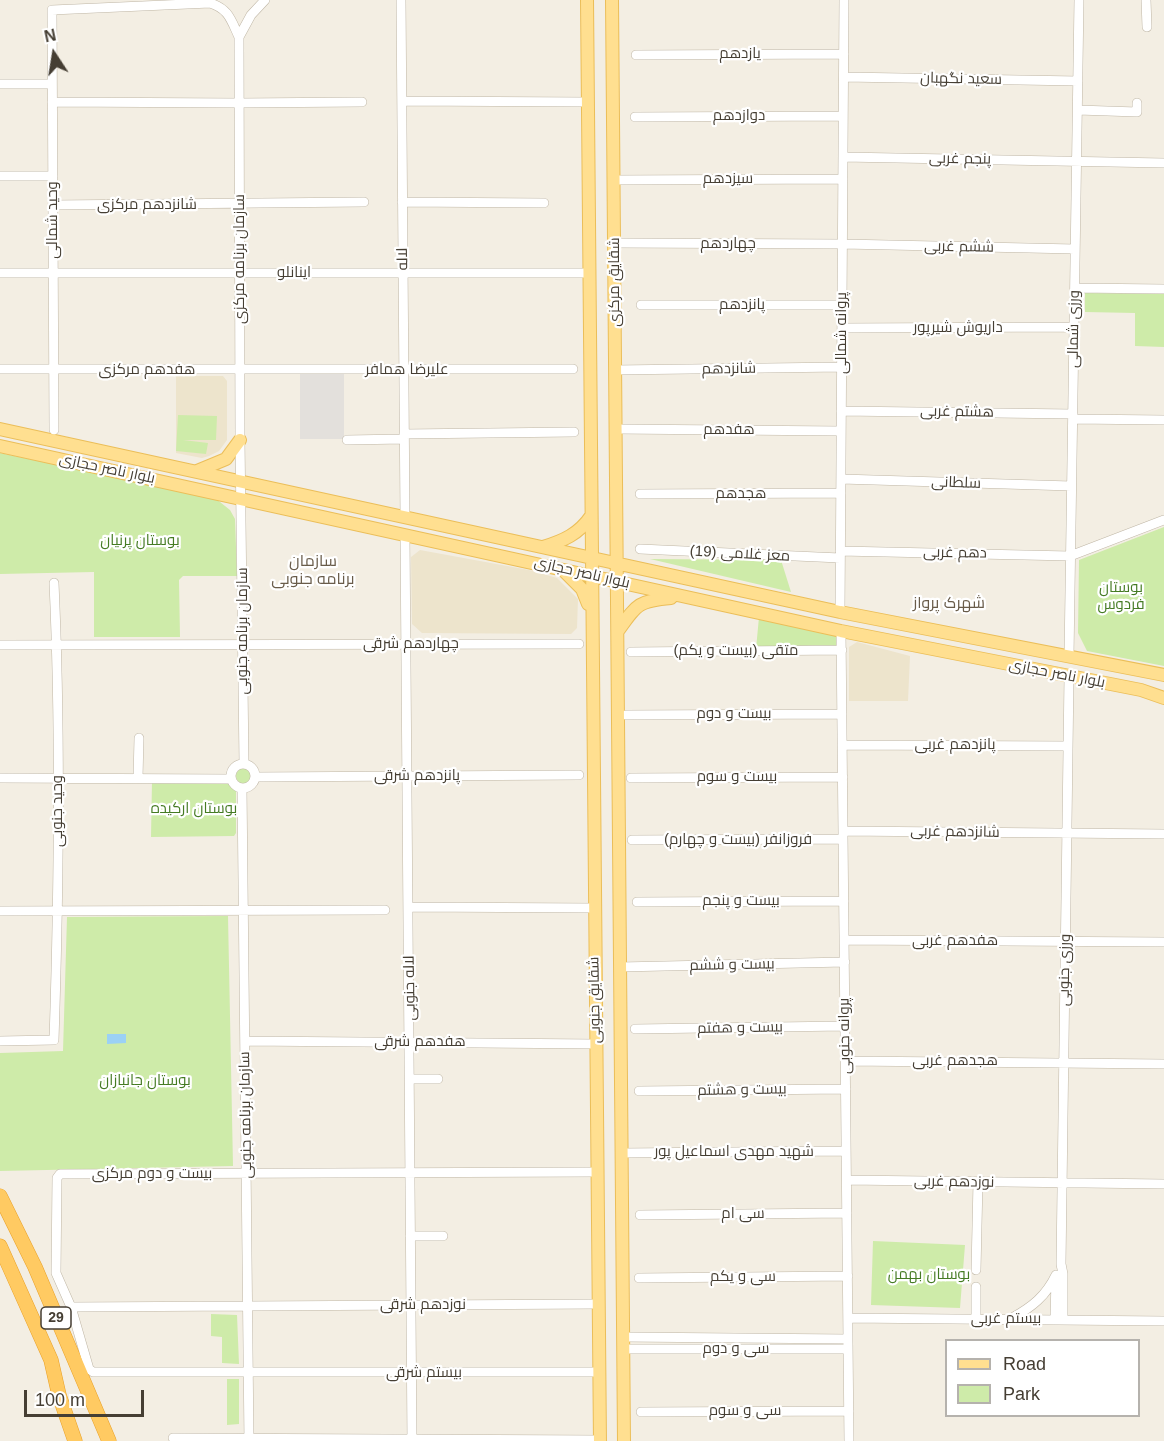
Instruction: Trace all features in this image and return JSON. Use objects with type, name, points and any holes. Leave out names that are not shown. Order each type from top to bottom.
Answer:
[{"type":"highway","name":"29","points":[[0,1196],[35,1267],[109,1441]]},
{"type":"highway","name":"29","points":[[0,1246],[84,1441]]},
{"type":"highway","name":"29","points":[[51,1360],[59,1395],[75,1441]]},
{"type":"main road","name":"شقایق مرکزی","points":[[587,0],[591,558]]},
{"type":"main road","name":"شقایق مرکزی","points":[[612,0],[617,564]]},
{"type":"main road","name":"بلوار ناصر حجازی","points":[[0,429],[840,612],[1162,675]]},
{"type":"main road","points":[[197,471],[225,459],[240,440]]},
{"type":"main road","name":"بلوار ناصر حجازی","points":[[0,446],[560,568],[682,597],[1141,690],[1164,698]]},
{"type":"main road","points":[[540,548],[573,535],[591,516]]},
{"type":"main road","name":"شقایق جنوبی","points":[[591,558],[600,1440]]},
{"type":"main road","name":"شقایق جنوبی","points":[[617,564],[622,1153],[628,1343],[624,1441]]},
{"type":"main road","points":[[560,568],[571,576],[582,589],[592,614]]},
{"type":"main road","points":[[618,631],[636,608],[647,600],[682,597]]},
{"type":"main road","points":[[1141,690],[1164,694]]},
{"type":"street","points":[[239,37],[251,15],[265,0]]},
{"type":"street","name":"لاله","points":[[401,0],[405,518]]},
{"type":"street","name":"پروانه شمالی","points":[[840,612],[844,0]]},
{"type":"street","name":"ورزی شمالی","points":[[1069,657],[1079,0]]},
{"type":"street","points":[[1146,0],[1147,27]]},
{"type":"street","name":"وحید شمالی","points":[[54,430],[52,10],[210,3],[221,6],[227,12],[239,37]]},
{"type":"street","name":"سازمان برنامه مرکزی","points":[[239,37],[242,481]]},
{"type":"street","name":"یازدهم","points":[[636,55],[844,54]]},
{"type":"street","name":"سعید نگهبان","points":[[844,77],[1078,81]]},
{"type":"street","points":[[0,84],[52,84]]},
{"type":"street","points":[[403,101],[587,102]]},
{"type":"street","points":[[52,102],[362,102]]},
{"type":"street","points":[[1078,110],[1137,112],[1137,103]]},
{"type":"street","name":"دوازدهم","points":[[635,117],[843,116]]},
{"type":"street","name":"پنجم غربی","points":[[843,158],[1164,163]]},
{"type":"street","points":[[0,176],[53,176]]},
{"type":"street","name":"سیزدهم","points":[[614,180],[843,179]]},
{"type":"street","name":"شانزدهم مرکزی","points":[[53,205],[364,202]]},
{"type":"street","points":[[402,202],[544,202]]},
{"type":"street","name":"چهاردهم","points":[[614,243],[843,244]]},
{"type":"street","name":"ششم غربی","points":[[843,244],[1075,249]]},
{"type":"street","name":"اینانلو","points":[[0,273],[588,273]]},
{"type":"street","points":[[1075,288],[1164,289]]},
{"type":"street","name":"پانزدهم","points":[[641,305],[842,305]]},
{"type":"street","name":"داریوش شیرپور","points":[[842,328],[1074,327]]},
{"type":"street","name":"شانزدهم","points":[[615,370],[842,368]]},
{"type":"street","name":"هفدهم مرکزی","points":[[0,369],[241,370]]},
{"type":"street","name":"علیرضا همافر","points":[[241,370],[573,369]]},
{"type":"street","name":"هشتم غربی","points":[[842,411],[1164,420]]},
{"type":"street","name":"هفدهم","points":[[616,429],[841,431]]},
{"type":"street","points":[[346,440],[404,436],[574,432]]},
{"type":"street","name":"سلطانی","points":[[841,479],[1071,486]]},
{"type":"street","name":"سازمان برنامه جنوبی","points":[[242,481],[244,764]]},
{"type":"street","name":"هجدهم","points":[[640,494],[841,493]]},
{"type":"street","points":[[1070,556],[1164,519]]},
{"type":"street","name":"لاله جنوبی","points":[[405,535],[412,1440]]},
{"type":"street","name":"معز غلامی (19)","points":[[640,549],[840,554]]},
{"type":"street","name":"دهم غربی","points":[[840,554],[1070,556]]},
{"type":"street","name":"وحید جنوبی","points":[[0,1041],[54,1040],[58,911],[58,777],[54,583]]},
{"type":"street","name":"پروانه جنوبی","points":[[841,631],[849,1441]]},
{"type":"street","name":"چهاردهم شرقی","points":[[57,646],[579,644]]},
{"type":"street","points":[[0,645],[57,646]]},
{"type":"street","name":"متقی (بیست و یکم)","points":[[631,652],[842,650]]},
{"type":"street","name":"ورزی جنوبی","points":[[1059,1319],[1063,1274],[1061,1264],[1069,676]]},
{"type":"street","name":"بیست و دوم","points":[[626,715],[842,714]]},
{"type":"street","points":[[138,778],[139,738]]},
{"type":"street","name":"پانزدهم غربی","points":[[842,745],[1068,746]]},
{"type":"street","points":[[244,764],[254,770],[255,777],[252,784],[242,788],[235,785],[231,779],[234,768],[244,764]]},
{"type":"street","name":"پانزدهم شرقی","points":[[255,777],[579,775]]},
{"type":"street","name":"بیست و سوم","points":[[631,778],[843,777]]},
{"type":"street","points":[[0,778],[231,779]]},
{"type":"street","name":"سازمان برنامه جنوبی","points":[[242,788],[249,1440]]},
{"type":"street","name":"شانزدهم غربی","points":[[843,835],[1164,834]]},
{"type":"street","name":"فروزانفر (بیست و چهارم)","points":[[632,840],[843,835]]},
{"type":"street","name":"بیست و پنجم","points":[[637,902],[844,901]]},
{"type":"street","points":[[409,907],[594,908]]},
{"type":"street","points":[[0,910],[385,910]]},
{"type":"street","name":"هفدهم غربی","points":[[844,940],[1065,942]]},
{"type":"street","points":[[1065,942],[1164,942]]},
{"type":"street","name":"بیست و ششم","points":[[620,967],[844,962]]},
{"type":"street","name":"بیست و هفتم","points":[[635,1029],[845,1026]]},
{"type":"street","name":"هفدهم شرقی","points":[[245,1041],[596,1044]]},
{"type":"street","name":"هجدهم غربی","points":[[846,1060],[1164,1064]]},
{"type":"street","points":[[411,1079],[438,1078]]},
{"type":"street","name":"بیست و هشتم","points":[[639,1091],[846,1089]]},
{"type":"street","name":"شهید مهدی اسماعیل پور","points":[[622,1153],[846,1151]]},
{"type":"street","name":"بیست و دوم مرکزی","points":[[71,1307],[56,1273],[58,1175],[597,1172]]},
{"type":"street","name":"نوزدهم غربی","points":[[847,1180],[1062,1183]]},
{"type":"street","points":[[976,1270],[978,1182]]},
{"type":"street","points":[[1062,1183],[1164,1184]]},
{"type":"street","name":"سی ام","points":[[640,1215],[847,1213]]},
{"type":"street","points":[[410,1236],[443,1236]]},
{"type":"street","name":"ورزی جنوبی","points":[[1059,1319],[1056,1275],[1061,1264]]},
{"type":"street","points":[[1012,1318],[1043,1297],[1056,1275]]},
{"type":"street","name":"سی و یکم","points":[[639,1278],[848,1276]]},
{"type":"street","points":[[976,1287],[976,1318]]},
{"type":"street","name":"نوزدهم شرقی","points":[[71,1307],[598,1304]]},
{"type":"street","name":"بیستم شرقی","points":[[71,1307],[89,1369],[93,1372],[599,1372]]},
{"type":"street","name":"بیستم غربی","points":[[848,1318],[1164,1321]]},
{"type":"street","points":[[707,1338],[707,1349]]},
{"type":"street","name":"سی و دوم","points":[[628,1343],[707,1338],[848,1339]]},
{"type":"street","name":"سی و دوم","points":[[628,1343],[707,1349],[848,1349]]},
{"type":"street","name":"سی و سوم","points":[[642,1412],[849,1411]]},
{"type":"street","points":[[173,1438],[600,1440]]},
{"type":"shaded area","points":[[300,374],[344,374],[344,439],[300,439]]},
{"type":"shaded area","points":[[176,376],[223,376],[227,381],[227,440],[219,451],[209,456],[202,458],[176,453]]},
{"type":"shaded area","points":[[420,550],[529,570],[557,578],[578,599],[577,628],[571,634],[422,633],[412,624],[411,557]]},
{"type":"shaded area","points":[[857,642],[910,656],[908,701],[849,701],[849,647]]},
{"type":"green space","points":[[1085,293],[1164,294],[1164,347],[1135,346],[1135,313],[1085,312]]},
{"type":"green space","points":[[178,415],[217,416],[216,440],[183,440],[208,443],[206,454],[176,451]]},
{"type":"green space","name":"بوستان پرنیان","points":[[0,453],[215,498],[230,510],[235,519],[237,576],[183,576],[179,580],[180,637],[94,637],[94,572],[0,574]]},
{"type":"green space","name":"بوستان فردوس","points":[[1164,527],[1164,666],[1087,651],[1078,633],[1079,560]]},
{"type":"green space","points":[[650,559],[781,560],[791,592]]},
{"type":"green space","points":[[759,617],[837,631],[836,649],[756,649]]},
{"type":"green space","points":[[244,768],[250,770],[252,776],[250,782],[244,784],[238,782],[236,776],[238,770]]},
{"type":"green space","name":"بوستان ارکیده","points":[[152,781],[228,782],[236,791],[236,833],[234,836],[151,837]]},
{"type":"green space","name":"بوستان جانبازان","points":[[228,916],[233,1166],[0,1171],[0,1053],[63,1051],[67,917]]},
{"type":"green space","name":"بوستان بهمن","points":[[873,1241],[965,1245],[960,1308],[871,1305]]},
{"type":"green space","points":[[211,1314],[237,1315],[239,1364],[222,1363],[222,1337],[211,1336]]},
{"type":"green space","points":[[227,1379],[239,1379],[239,1424],[227,1425]]},
{"type":"water","points":[[107,1034],[126,1034],[126,1043],[107,1044]]},
{"type":"district","name":"سازمان برنامه جنوبی","points":[[313,571]]},
{"type":"district","name":"شهرک پرواز","points":[[949,604]]}]
